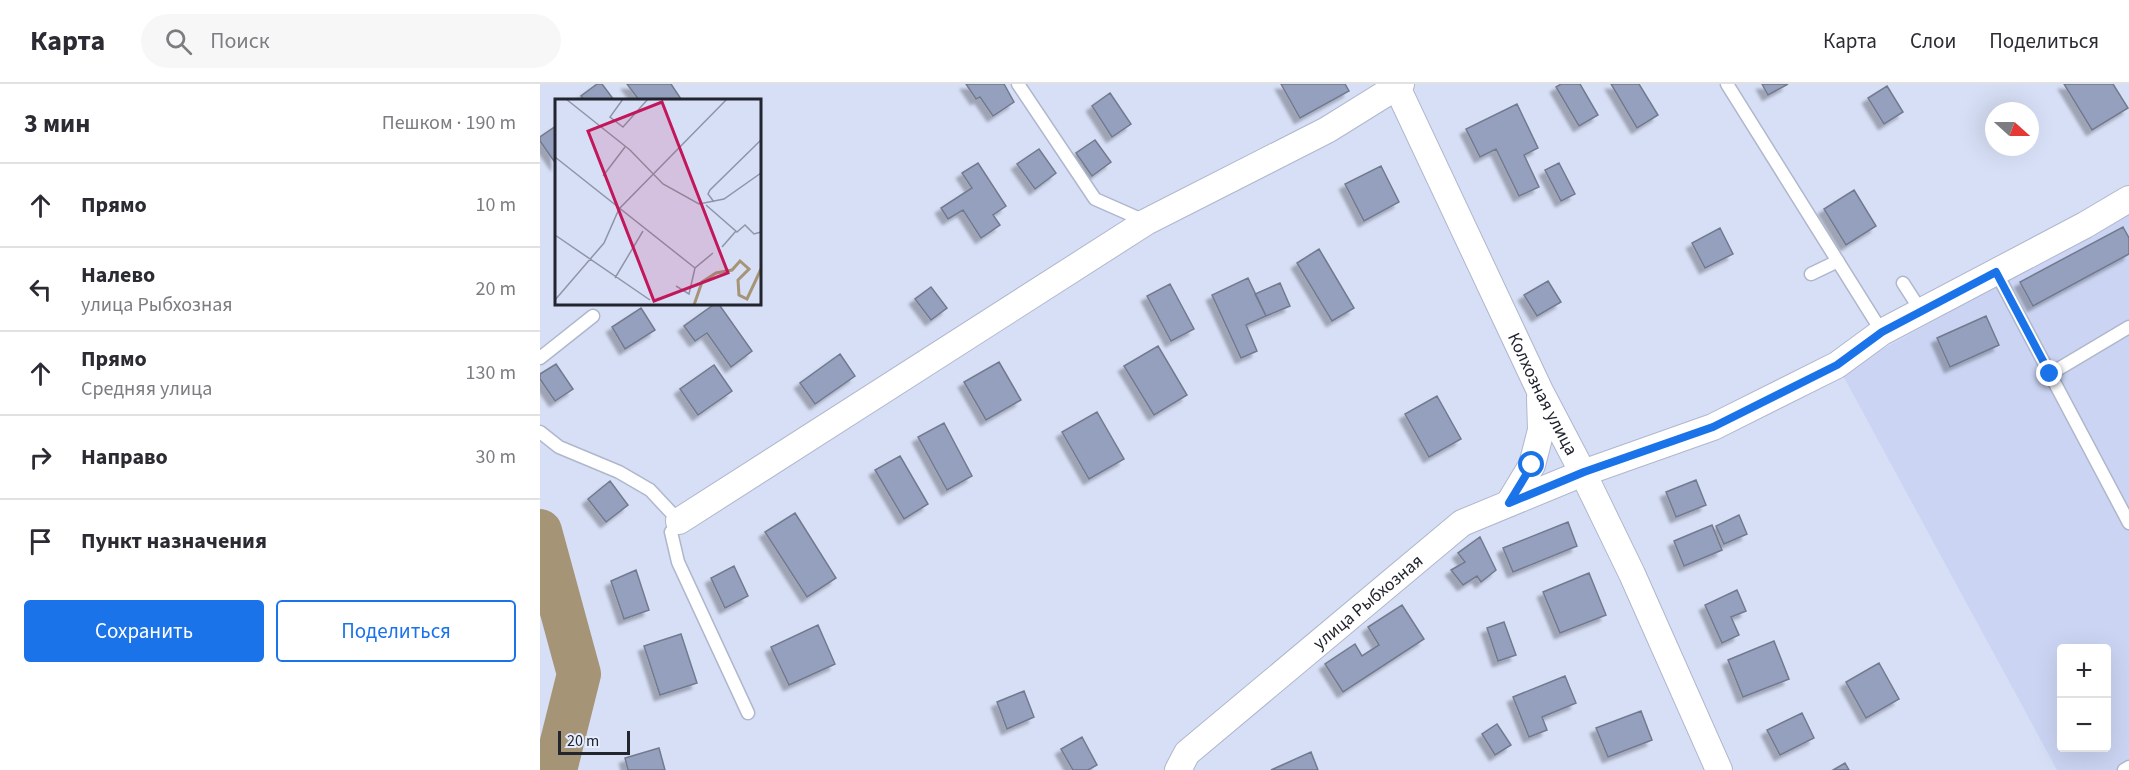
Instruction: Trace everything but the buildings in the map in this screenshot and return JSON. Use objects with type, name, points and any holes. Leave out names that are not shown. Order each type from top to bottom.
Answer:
[{"type":"street","points":[[679,521],[1146,222],[1327,130],[1397,85]]},
{"type":"street","name":"Колхозная улица","points":[[1397,85],[1540,392],[1584,472],[1632,574],[1719,770]]},
{"type":"street","name":"улица Рыбхозная","points":[[1178,770],[1187,753],[1462,523],[1584,472],[1713,427],[1837,365],[1882,332],[2085,225],[2129,199]]},
{"type":"street","points":[[1509,503],[1532,465],[1541,430],[1540,392]]},
{"type":"lane","points":[[1018,84],[1095,199],[1146,222]]},
{"type":"lane","points":[[1727,84],[1882,332]]},
{"type":"lane","points":[[1812,274],[1838,261]]},
{"type":"lane","points":[[1996,272],[2129,523]]},
{"type":"lane","points":[[1903,283],[1921,311]]},
{"type":"lane","points":[[540,358],[593,316]]},
{"type":"lane","points":[[2050,374],[2129,327]]},
{"type":"lane","points":[[540,432],[559,447],[619,472],[650,490],[679,521],[671,532],[678,562],[748,713]]},
{"type":"lane","points":[[2124,770],[2129,767]]},
{"type":"shaded area","points":[[2129,213],[2129,770],[2057,770],[1841,372]]},
{"type":"waterway","points":[[540,531],[579,674],[555,770]]},
{"type":"route","points":[[1532,465],[1509,503],[1584,472],[1713,427],[1837,365],[1882,332],[1996,272],[2050,374]]}]
